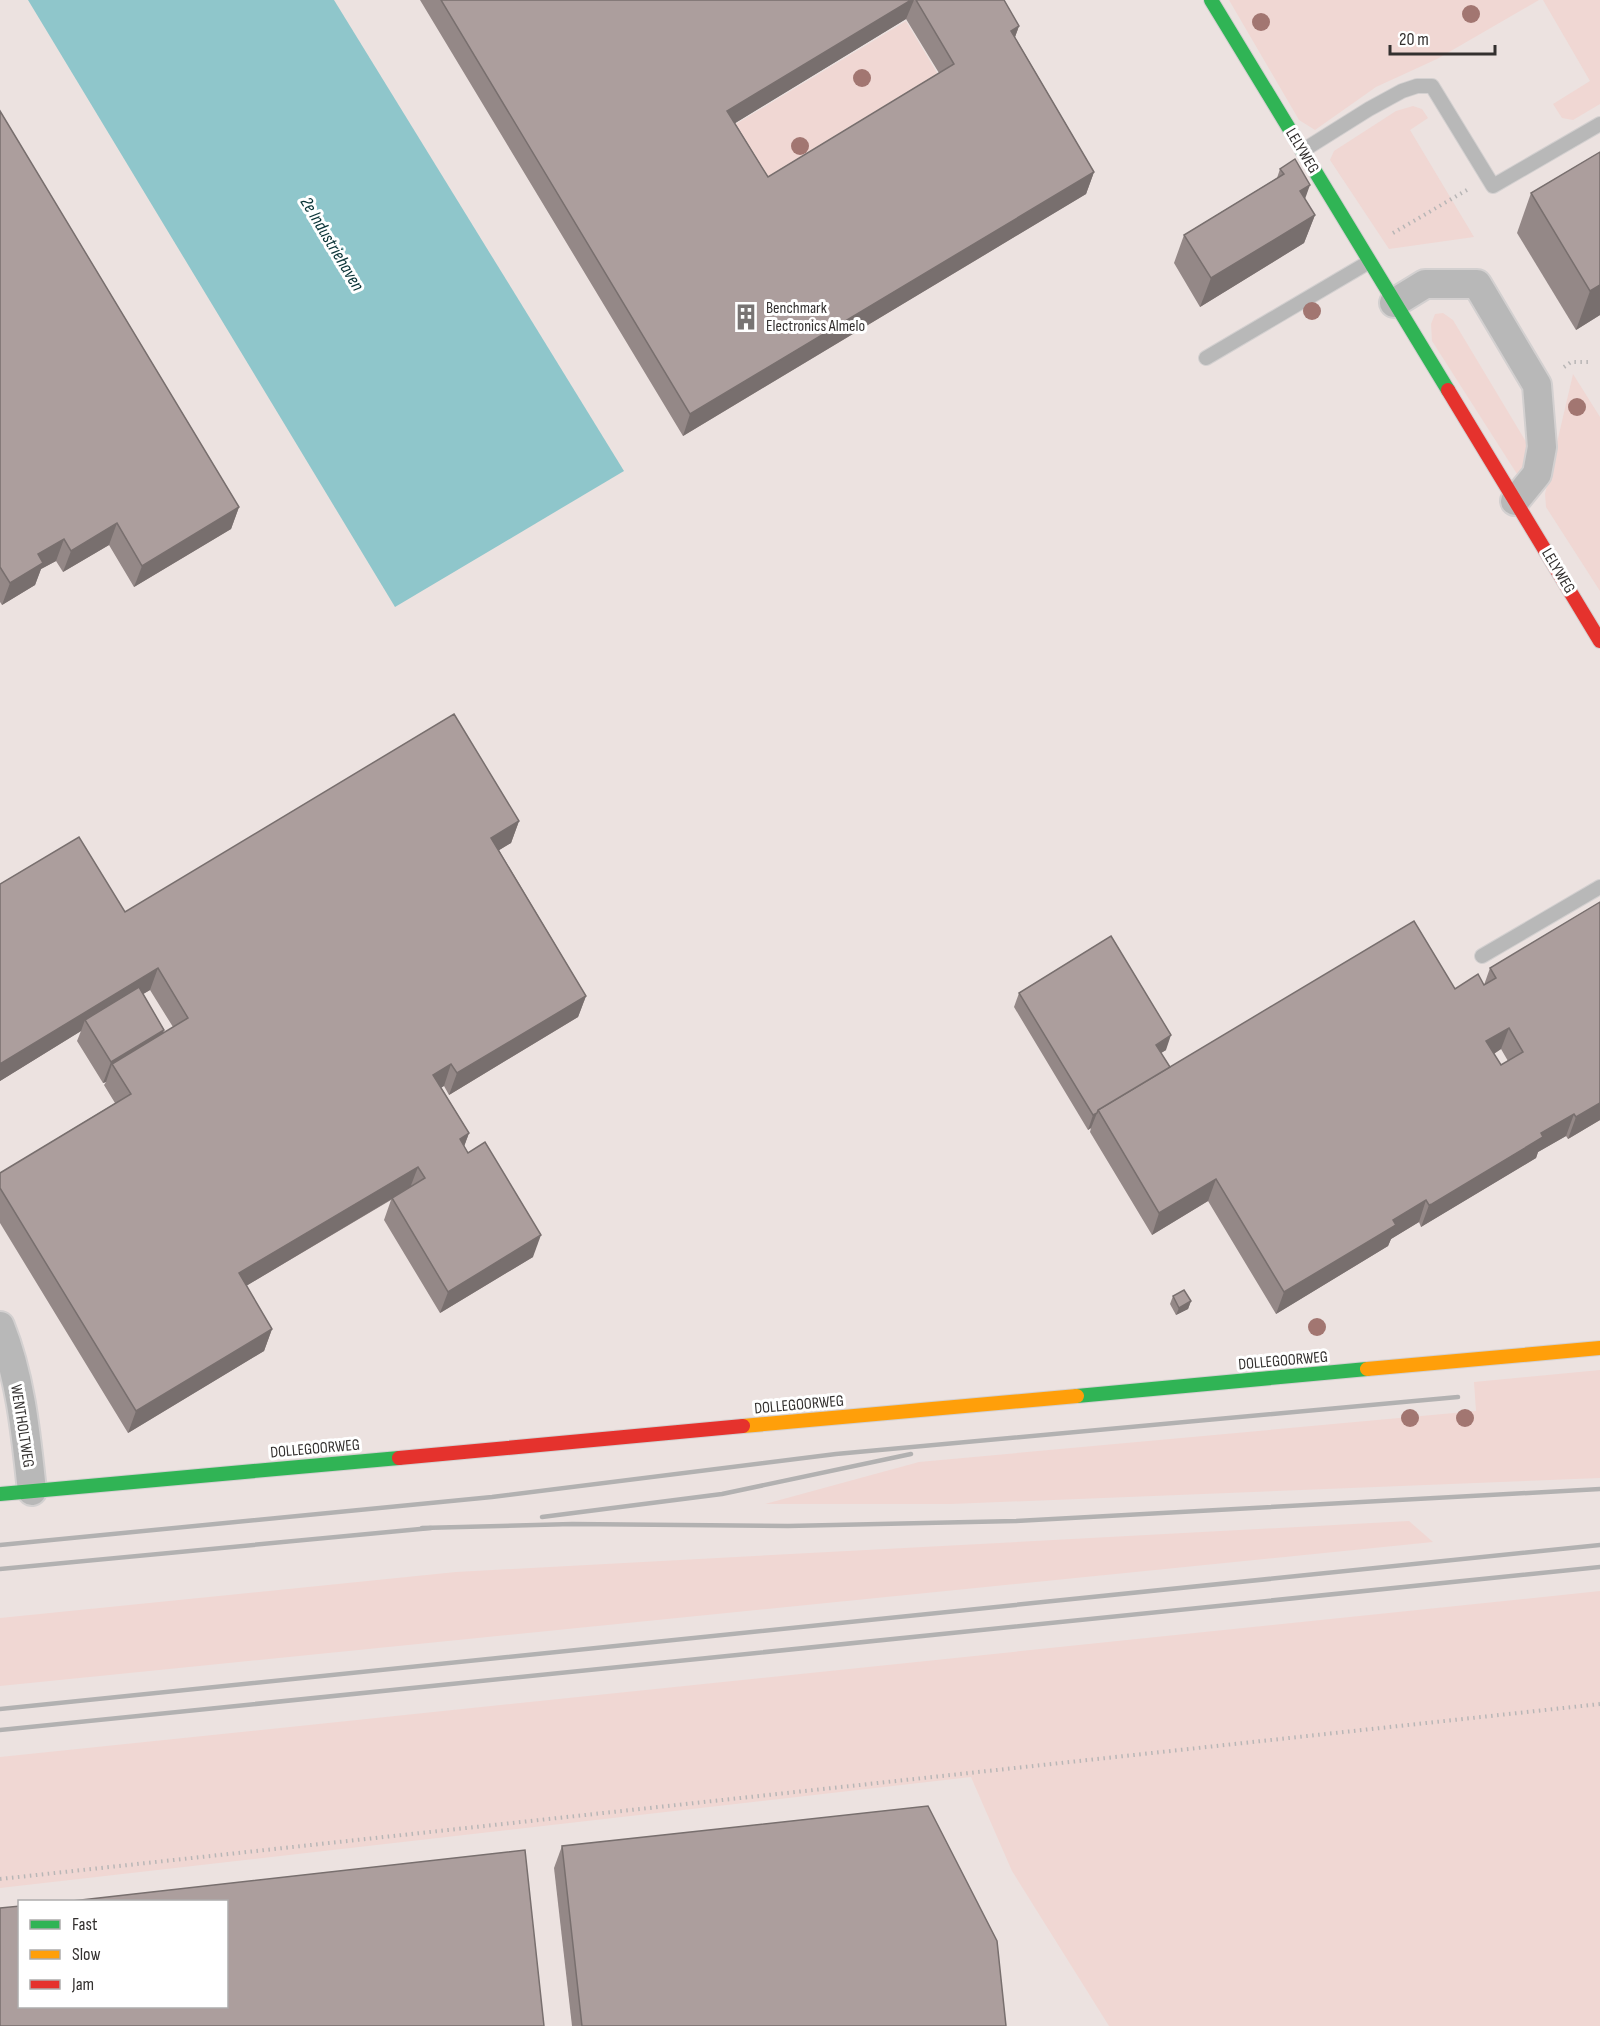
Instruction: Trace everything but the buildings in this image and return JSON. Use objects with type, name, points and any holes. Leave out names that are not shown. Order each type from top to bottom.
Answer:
[{"type":"street","name":"LELYWEG","points":[[1210,0],[1515,501],[1595,622],[1600,641]]},
{"type":"street","points":[[1394,303],[1425,284],[1478,284],[1537,385],[1542,447],[1537,474],[1515,501]]},
{"type":"street","name":"WENTHOLTWEG","points":[[0,1326],[6,1341],[25,1427],[32,1491]]},
{"type":"street","name":"DOLLEGOORWEG","points":[[0,1494],[1600,1348]]},
{"type":"lane","points":[[1302,151],[1369,109],[1402,91],[1417,86],[1432,86],[1493,186],[1600,124]]},
{"type":"lane","points":[[1206,358],[1366,256]]},
{"type":"lane","points":[[1482,956],[1600,887]]},
{"type":"path","points":[[1366,256],[1488,178]]},
{"type":"path","points":[[0,1879],[1600,1704]]},
{"type":"shaded area","points":[[0,0],[1600,0],[1600,2026],[0,2026]]},
{"type":"shaded area","points":[[1229,0],[1539,0],[1437,59],[1376,87],[1315,130],[1299,120]]},
{"type":"shaded area","points":[[1543,0],[1600,0],[1600,104],[1573,120],[1562,118],[1553,104],[1590,81]]},
{"type":"shaded area","points":[[906,21],[945,86],[760,197],[721,133]]},
{"type":"shaded area","points":[[1413,106],[1422,109],[1428,118],[1410,130],[1474,237],[1389,249],[1330,160],[1334,151],[1396,111]]},
{"type":"shaded area","points":[[1443,313],[1453,320],[1528,445],[1523,470],[1517,474],[1432,341],[1431,324],[1435,314]]},
{"type":"shaded area","points":[[1573,374],[1600,417],[1600,591],[1546,507],[1545,494]]},
{"type":"shaded area","points":[[1600,1370],[1600,1478],[951,1504],[765,1504],[919,1462],[1476,1411],[1474,1382]]},
{"type":"shaded area","points":[[1409,1521],[1433,1542],[0,1686],[0,1618],[456,1572]]},
{"type":"shaded area","points":[[1600,1591],[1600,2026],[1109,2026],[1012,1871],[971,1777],[0,1888],[0,1757]]},
{"type":"water","name":"2e Industriehaven","points":[[28,0],[334,0],[624,471],[395,607]]},
{"type":"railway","points":[[0,1545],[492,1497],[836,1454],[1458,1397]]},
{"type":"railway","points":[[542,1517],[722,1494],[911,1454]]},
{"type":"railway","points":[[422,1528],[572,1524],[788,1526],[1016,1521],[1600,1489]]},
{"type":"railway","points":[[0,1569],[431,1528]]},
{"type":"railway","points":[[0,1709],[1600,1545]]},
{"type":"railway","points":[[0,1730],[1600,1567]]},
{"type":"traffic: fast","points":[[1211,0],[1448,390]]},
{"type":"traffic: fast","points":[[1077,1396],[1367,1369]]},
{"type":"traffic: fast","points":[[0,1494],[399,1458]]},
{"type":"traffic: slow","points":[[1367,1369],[1600,1348]]},
{"type":"traffic: slow","points":[[743,1426],[1077,1396]]},
{"type":"traffic: jam","points":[[1448,390],[1600,641]]},
{"type":"traffic: jam","points":[[399,1458],[743,1426]]},
{"type":"place","name":"Benchmark Electronics Almelo","points":[[746,317]]}]
